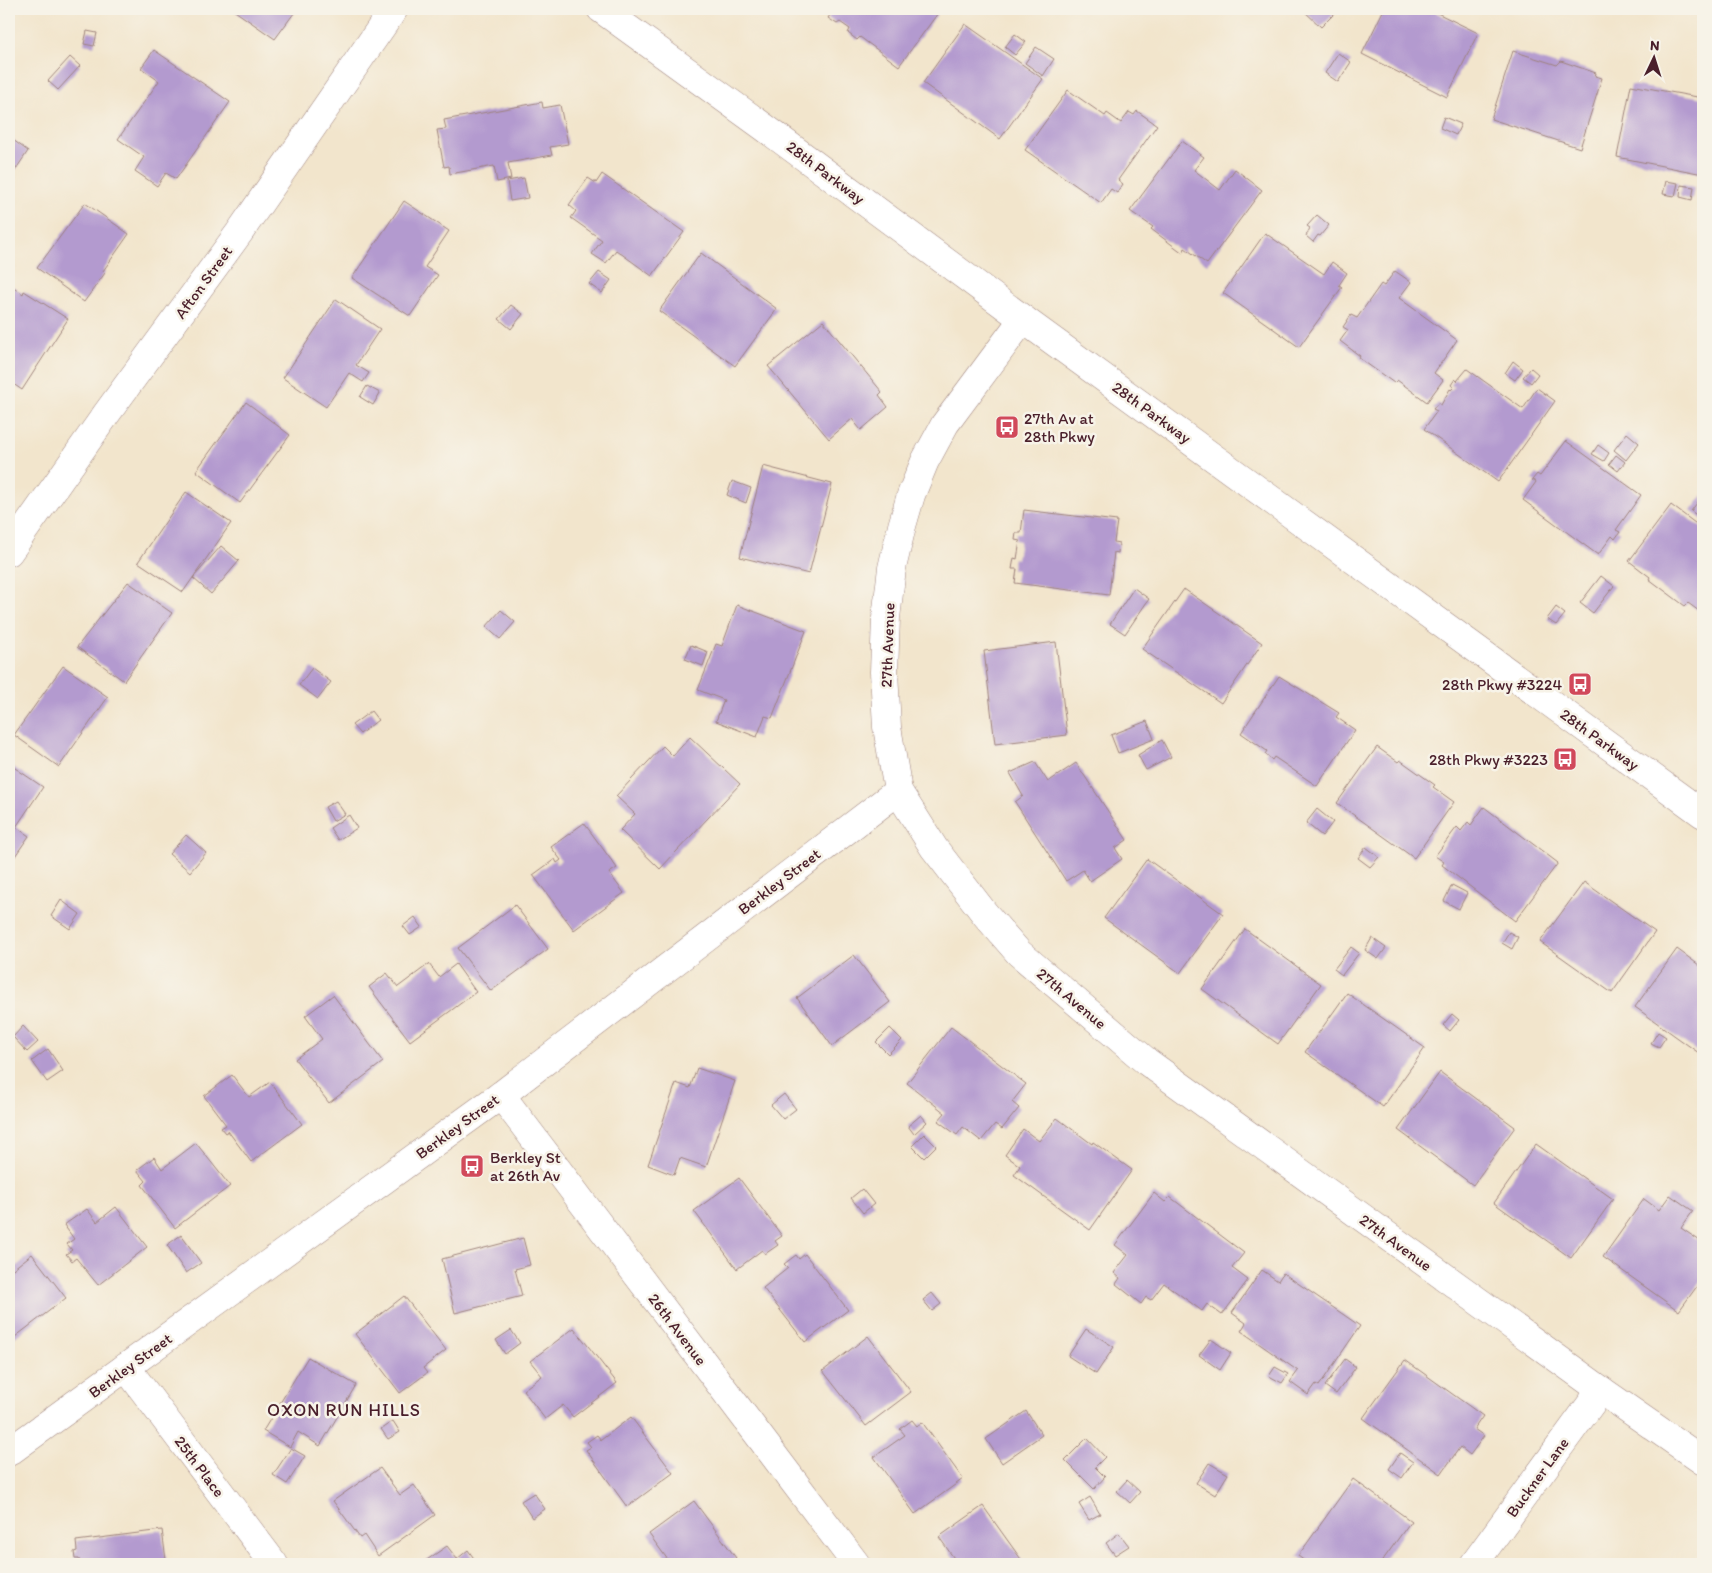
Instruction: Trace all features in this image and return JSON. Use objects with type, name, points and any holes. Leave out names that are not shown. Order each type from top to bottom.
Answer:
[{"type":"street","name":"Afton Street","points":[[9,552],[107,413],[239,233],[394,9]]},
{"type":"street","name":"28th Parkway","points":[[601,9],[764,126],[1023,319],[1703,814]]},
{"type":"street","name":"27th Avenue","points":[[1023,319],[945,424],[911,495],[902,526],[892,568],[886,618],[884,672],[887,727],[898,791],[934,848],[985,914],[1019,953],[1146,1060],[1600,1390],[1703,1461]]},
{"type":"street","name":"Berkley Street","points":[[9,1452],[501,1095],[898,791]]},
{"type":"street","name":"26th Avenue","points":[[501,1095],[856,1564]]},
{"type":"street","name":"25th Place","points":[[126,1367],[274,1564]]},
{"type":"street","name":"Buckner Lane","points":[[1474,1564],[1600,1390]]},
{"type":"building","points":[[232,9],[297,9],[275,39]]},
{"type":"building","points":[[825,9],[941,9],[899,66],[860,37],[857,40],[848,33],[850,29],[840,22],[837,24],[828,18],[830,15]]},
{"type":"building","points":[[1302,9],[1339,9],[1321,27]]},
{"type":"building","points":[[1384,9],[1429,9],[1478,33],[1447,97],[1362,54]]},
{"type":"building","points":[[965,24],[1043,79],[1000,139],[923,83]]},
{"type":"building","points":[[87,31],[97,33],[94,46],[84,44]]},
{"type":"building","points":[[1015,34],[1026,42],[1015,55],[1005,47]]},
{"type":"building","points":[[1036,47],[1054,59],[1043,76],[1025,63]]},
{"type":"building","points":[[154,50],[230,102],[176,179],[166,173],[157,186],[135,171],[144,157],[118,139],[159,81],[141,68]]},
{"type":"building","points":[[1513,51],[1557,65],[1561,61],[1596,73],[1595,76],[1602,78],[1580,148],[1491,119]]},
{"type":"building","points":[[1338,53],[1351,62],[1338,82],[1325,73]]},
{"type":"building","points":[[70,57],[80,66],[58,90],[48,81]]},
{"type":"building","points":[[1631,85],[1703,98],[1703,174],[1617,157]]},
{"type":"building","points":[[1068,90],[1105,116],[1107,113],[1121,123],[1129,112],[1134,115],[1137,111],[1157,125],[1118,180],[1123,184],[1117,193],[1111,189],[1101,203],[1025,150]]},
{"type":"building","points":[[542,102],[543,108],[560,105],[568,144],[550,147],[552,155],[508,163],[511,179],[497,182],[494,166],[450,174],[449,166],[444,167],[437,130],[446,129],[444,120]]},
{"type":"building","points":[[1444,117],[1461,124],[1456,135],[1440,128]]},
{"type":"building","points":[[9,137],[28,151],[12,175],[9,172]]},
{"type":"building","points":[[1182,141],[1204,157],[1194,170],[1220,190],[1235,169],[1262,190],[1207,264],[1185,248],[1183,253],[1151,229],[1153,227],[1130,211]]},
{"type":"building","points":[[602,174],[684,232],[652,276],[616,250],[606,263],[592,254],[602,240],[571,218],[576,211],[569,205],[588,178],[596,183]]},
{"type":"building","points":[[524,178],[528,198],[510,201],[507,181]]},
{"type":"building","points":[[1666,181],[1678,183],[1675,196],[1663,194]]},
{"type":"building","points":[[1681,185],[1694,187],[1692,200],[1680,197]]},
{"type":"building","points":[[404,201],[449,231],[425,267],[438,275],[410,316],[352,278]]},
{"type":"building","points":[[85,203],[129,234],[103,271],[105,273],[84,302],[37,268]]},
{"type":"building","points":[[1317,215],[1329,225],[1313,242],[1306,236],[1310,228],[1307,226]]},
{"type":"building","points":[[1265,233],[1324,274],[1332,262],[1347,273],[1339,285],[1342,287],[1299,347],[1223,293]]},
{"type":"building","points":[[701,253],[777,309],[735,366],[659,311]]},
{"type":"building","points":[[1395,271],[1411,282],[1399,298],[1457,340],[1434,373],[1443,380],[1427,402],[1397,380],[1394,383],[1359,358],[1360,356],[1340,341],[1348,330],[1343,327],[1351,315],[1357,318],[1381,284],[1384,286]]},
{"type":"building","points":[[599,272],[611,280],[602,293],[589,284]]},
{"type":"building","points":[[11,285],[23,294],[24,291],[68,319],[22,390],[9,381],[9,289]]},
{"type":"building","points":[[336,299],[380,329],[356,365],[369,373],[363,382],[349,373],[326,407],[283,378]]},
{"type":"building","points":[[511,305],[523,314],[511,329],[499,319]]},
{"type":"building","points":[[823,321],[882,392],[879,395],[888,407],[861,430],[852,419],[829,439],[768,366]]},
{"type":"building","points":[[1513,361],[1523,369],[1515,380],[1505,373]]},
{"type":"building","points":[[1531,368],[1538,374],[1531,383],[1523,377]]},
{"type":"building","points":[[1467,369],[1523,409],[1537,388],[1555,401],[1498,482],[1424,429],[1437,411],[1433,409],[1438,403],[1441,405],[1450,389],[1454,387],[1451,385],[1455,379],[1457,381]]},
{"type":"building","points":[[367,386],[380,393],[373,405],[360,397]]},
{"type":"building","points":[[246,402],[290,435],[240,503],[196,471]]},
{"type":"building","points":[[1627,433],[1639,443],[1626,460],[1614,450]]},
{"type":"building","points":[[1566,441],[1641,495],[1616,530],[1620,532],[1615,539],[1612,536],[1598,555],[1523,500],[1536,482],[1532,480],[1537,474],[1540,476]]},
{"type":"building","points":[[1598,445],[1609,453],[1604,461],[1592,454]]},
{"type":"building","points":[[1616,455],[1625,462],[1618,471],[1609,464]]},
{"type":"building","points":[[763,466],[832,484],[809,574],[740,557]]},
{"type":"building","points":[[732,481],[751,488],[746,503],[727,495]]},
{"type":"building","points":[[186,492],[231,523],[183,592],[138,562]]},
{"type":"building","points":[[1703,495],[1703,520],[1691,511]]},
{"type":"building","points":[[1671,505],[1703,529],[1703,614],[1688,603],[1685,606],[1649,579],[1650,577],[1629,561]]},
{"type":"building","points":[[1024,510],[1117,521],[1114,542],[1119,543],[1118,553],[1114,552],[1109,595],[1015,583],[1017,569],[1012,569],[1014,558],[1017,559],[1020,541],[1015,540],[1016,533],[1021,533]]},
{"type":"building","points":[[221,546],[239,561],[211,594],[193,578]]},
{"type":"building","points":[[1601,576],[1614,586],[1593,613],[1580,603]]},
{"type":"building","points":[[128,582],[172,613],[124,681],[77,647]]},
{"type":"building","points":[[1134,588],[1149,599],[1125,634],[1110,624]]},
{"type":"building","points":[[1184,589],[1262,643],[1221,703],[1142,649]]},
{"type":"building","points":[[737,605],[806,631],[772,718],[765,716],[757,737],[716,721],[724,700],[698,690],[716,644],[722,646]]},
{"type":"building","points":[[1556,607],[1565,614],[1556,625],[1547,619]]},
{"type":"building","points":[[501,610],[515,622],[500,639],[486,627]]},
{"type":"building","points":[[1056,642],[1067,735],[995,744],[984,651]]},
{"type":"building","points":[[691,645],[708,652],[703,666],[685,659]]},
{"type":"building","points":[[63,666],[108,697],[59,767],[14,735]]},
{"type":"building","points":[[312,668],[331,682],[318,699],[299,685]]},
{"type":"building","points":[[1279,676],[1339,713],[1336,717],[1355,730],[1317,786],[1274,757],[1272,760],[1265,754],[1267,751],[1241,733]]},
{"type":"building","points":[[371,711],[378,720],[360,734],[352,725]]},
{"type":"building","points":[[1147,721],[1154,739],[1118,753],[1111,735]]},
{"type":"building","points":[[690,737],[740,784],[660,869],[620,830],[635,814],[616,796],[663,746],[673,756]]},
{"type":"building","points":[[1162,740],[1171,757],[1146,770],[1138,755]]},
{"type":"building","points":[[1377,747],[1398,762],[1400,760],[1435,785],[1433,787],[1454,802],[1414,858],[1337,803]]},
{"type":"building","points":[[1035,762],[1048,782],[1076,763],[1127,840],[1115,848],[1122,859],[1090,881],[1083,870],[1066,881],[1015,802],[1023,796],[1010,773]]},
{"type":"building","points":[[9,764],[43,787],[16,827],[29,836],[13,859],[9,856]]},
{"type":"building","points":[[336,801],[345,814],[333,821],[325,807]]},
{"type":"building","points":[[1484,807],[1558,863],[1515,921],[1442,865],[1444,862],[1435,856],[1457,827],[1461,831],[1468,822],[1471,825]]},
{"type":"building","points":[[1317,809],[1333,822],[1322,836],[1306,823]]},
{"type":"building","points":[[349,815],[357,828],[338,840],[330,828]]},
{"type":"building","points":[[584,823],[617,868],[609,873],[624,893],[574,930],[533,875],[555,859],[557,863],[561,860],[551,847]]},
{"type":"building","points":[[186,835],[206,853],[190,872],[169,854]]},
{"type":"building","points":[[1366,847],[1379,857],[1370,867],[1358,858]]},
{"type":"building","points":[[1147,859],[1223,914],[1180,973],[1104,918]]},
{"type":"building","points":[[1584,882],[1655,932],[1612,993],[1540,942]]},
{"type":"building","points":[[1452,885],[1467,893],[1459,909],[1444,901]]},
{"type":"building","points":[[61,900],[80,914],[70,929],[51,916]]},
{"type":"building","points":[[515,905],[548,949],[491,991],[458,948]]},
{"type":"building","points":[[415,917],[422,927],[410,935],[403,926]]},
{"type":"building","points":[[1245,929],[1321,984],[1278,1044],[1202,989]]},
{"type":"building","points":[[1509,932],[1518,937],[1512,949],[1502,943]]},
{"type":"building","points":[[1372,938],[1386,948],[1378,959],[1365,950]]},
{"type":"building","points":[[1351,947],[1359,953],[1342,975],[1334,969]]},
{"type":"building","points":[[1677,949],[1703,968],[1703,1056],[1635,1007]]},
{"type":"building","points":[[854,955],[890,1002],[832,1046],[797,998]]},
{"type":"building","points":[[429,964],[439,977],[456,964],[476,992],[410,1041],[369,987],[387,973],[398,987]]},
{"type":"building","points":[[1347,993],[1425,1048],[1383,1107],[1305,1052]]},
{"type":"building","points":[[333,995],[383,1062],[329,1103],[295,1059],[322,1039],[305,1016]]},
{"type":"building","points":[[1452,1014],[1459,1020],[1450,1031],[1443,1025]]},
{"type":"building","points":[[23,1026],[38,1042],[27,1052],[13,1037]]},
{"type":"building","points":[[951,1027],[1026,1084],[1012,1102],[1019,1108],[1002,1129],[995,1124],[981,1141],[963,1127],[957,1135],[938,1121],[945,1113],[907,1083]]},
{"type":"building","points":[[890,1028],[902,1040],[888,1054],[876,1042]]},
{"type":"building","points":[[1658,1032],[1666,1037],[1659,1047],[1651,1043]]},
{"type":"building","points":[[48,1049],[63,1071],[47,1082],[32,1061]]},
{"type":"building","points":[[697,1068],[735,1081],[706,1167],[680,1158],[674,1175],[648,1165],[676,1083],[690,1088]]},
{"type":"building","points":[[1440,1072],[1515,1127],[1473,1185],[1398,1130]]},
{"type":"building","points":[[232,1075],[249,1097],[270,1082],[302,1124],[251,1162],[228,1131],[225,1133],[221,1128],[226,1125],[204,1096]]},
{"type":"building","points":[[784,1094],[796,1109],[783,1119],[771,1105]]},
{"type":"building","points":[[921,1115],[927,1122],[914,1134],[908,1126]]},
{"type":"building","points":[[1057,1118],[1132,1170],[1090,1230],[1014,1175],[1020,1166],[1005,1155],[1023,1129],[1039,1141]]},
{"type":"building","points":[[924,1134],[936,1146],[924,1158],[912,1146]]},
{"type":"building","points":[[196,1143],[230,1186],[175,1228],[142,1185],[146,1181],[137,1170],[154,1157],[162,1169]]},
{"type":"building","points":[[1536,1144],[1613,1199],[1571,1258],[1494,1203]]},
{"type":"building","points":[[739,1178],[782,1236],[775,1241],[778,1245],[765,1254],[762,1250],[737,1269],[694,1211]]},
{"type":"building","points":[[862,1189],[874,1204],[863,1213],[851,1198]]},
{"type":"building","points":[[1154,1193],[1165,1202],[1170,1197],[1244,1253],[1232,1268],[1248,1280],[1222,1315],[1207,1304],[1202,1311],[1164,1283],[1151,1300],[1146,1297],[1141,1304],[1116,1284],[1120,1278],[1114,1273],[1128,1255],[1115,1245]]},
{"type":"building","points":[[1670,1195],[1693,1211],[1681,1228],[1703,1243],[1703,1278],[1679,1311],[1603,1257],[1644,1199],[1659,1210]]},
{"type":"building","points":[[116,1207],[147,1247],[98,1285],[76,1258],[72,1261],[66,1254],[72,1250],[67,1244],[74,1239],[64,1225],[87,1209],[97,1222]]},
{"type":"building","points":[[181,1235],[201,1263],[186,1273],[167,1245]]},
{"type":"building","points":[[523,1238],[530,1265],[515,1269],[522,1296],[455,1313],[442,1259]]},
{"type":"building","points":[[32,1254],[66,1298],[11,1340],[9,1337],[9,1272]]},
{"type":"building","points":[[805,1254],[848,1310],[805,1342],[763,1288],[788,1268],[784,1264],[796,1255],[799,1259]]},
{"type":"building","points":[[1262,1270],[1278,1281],[1283,1273],[1360,1326],[1319,1386],[1316,1384],[1308,1395],[1290,1382],[1298,1371],[1241,1331],[1246,1323],[1232,1313]]},
{"type":"building","points":[[932,1293],[941,1304],[932,1311],[923,1300]]},
{"type":"building","points":[[404,1296],[446,1350],[423,1368],[427,1373],[400,1393],[355,1334]]},
{"type":"building","points":[[574,1328],[617,1383],[573,1417],[563,1405],[545,1419],[523,1390],[542,1376],[530,1361]]},
{"type":"building","points":[[1086,1329],[1114,1347],[1096,1374],[1068,1356]]},
{"type":"building","points":[[511,1330],[520,1343],[505,1354],[496,1340]]},
{"type":"building","points":[[868,1336],[911,1392],[866,1426],[823,1371]]},
{"type":"building","points":[[1211,1339],[1231,1353],[1220,1370],[1199,1355]]},
{"type":"building","points":[[308,1357],[356,1385],[320,1446],[298,1432],[290,1447],[263,1431]]},
{"type":"building","points":[[1345,1359],[1356,1367],[1336,1394],[1325,1386]]},
{"type":"building","points":[[1405,1360],[1483,1416],[1474,1429],[1484,1436],[1470,1455],[1460,1447],[1441,1474],[1363,1418]]},
{"type":"building","points":[[1275,1367],[1288,1374],[1282,1383],[1269,1376]]},
{"type":"building","points":[[1026,1411],[1042,1435],[1002,1463],[986,1439]]},
{"type":"building","points":[[631,1417],[673,1473],[627,1507],[586,1450],[591,1447],[587,1442],[597,1435],[601,1440]]},
{"type":"building","points":[[912,1420],[917,1426],[922,1422],[963,1479],[915,1514],[874,1457],[905,1435],[900,1429]]},
{"type":"building","points":[[393,1421],[400,1432],[388,1439],[381,1429]]},
{"type":"building","points":[[1087,1438],[1105,1457],[1095,1467],[1105,1477],[1094,1489],[1065,1460]]},
{"type":"building","points":[[291,1448],[305,1456],[287,1484],[273,1475]]},
{"type":"building","points":[[1400,1453],[1413,1462],[1402,1478],[1389,1469]]},
{"type":"building","points":[[1209,1463],[1228,1474],[1215,1495],[1196,1483]]},
{"type":"building","points":[[380,1468],[400,1495],[414,1485],[435,1515],[378,1556],[364,1535],[360,1538],[333,1501]]},
{"type":"building","points":[[1353,1479],[1411,1521],[1380,1564],[1309,1564],[1298,1556]]},
{"type":"building","points":[[1127,1480],[1140,1492],[1130,1503],[1117,1491]]},
{"type":"building","points":[[534,1493],[545,1509],[532,1518],[521,1501]]},
{"type":"building","points":[[1090,1497],[1100,1514],[1089,1520],[1079,1504]]},
{"type":"building","points":[[694,1501],[736,1558],[727,1564],[671,1564],[649,1534]]},
{"type":"building","points":[[983,1506],[1023,1562],[1019,1564],[958,1564],[939,1537]]},
{"type":"building","points":[[162,1530],[166,1560],[151,1562],[151,1564],[80,1564],[79,1559],[75,1559],[74,1552],[77,1551],[76,1541]]},
{"type":"building","points":[[1119,1533],[1129,1546],[1115,1555],[1106,1543]]},
{"type":"building","points":[[447,1546],[457,1559],[468,1550],[478,1564],[421,1564]]},
{"type":"place","name":"27th Av at 28th Pkwy","points":[[1007,427]]},
{"type":"place","name":"28th Pkwy #3224","points":[[1580,684]]},
{"type":"place","name":"28th Pkwy #3223","points":[[1565,759]]},
{"type":"place","name":"Berkley St at 26th Av","points":[[472,1166]]},
{"type":"district","name":"OXON RUN HILLS","points":[[344,1410]]}]
